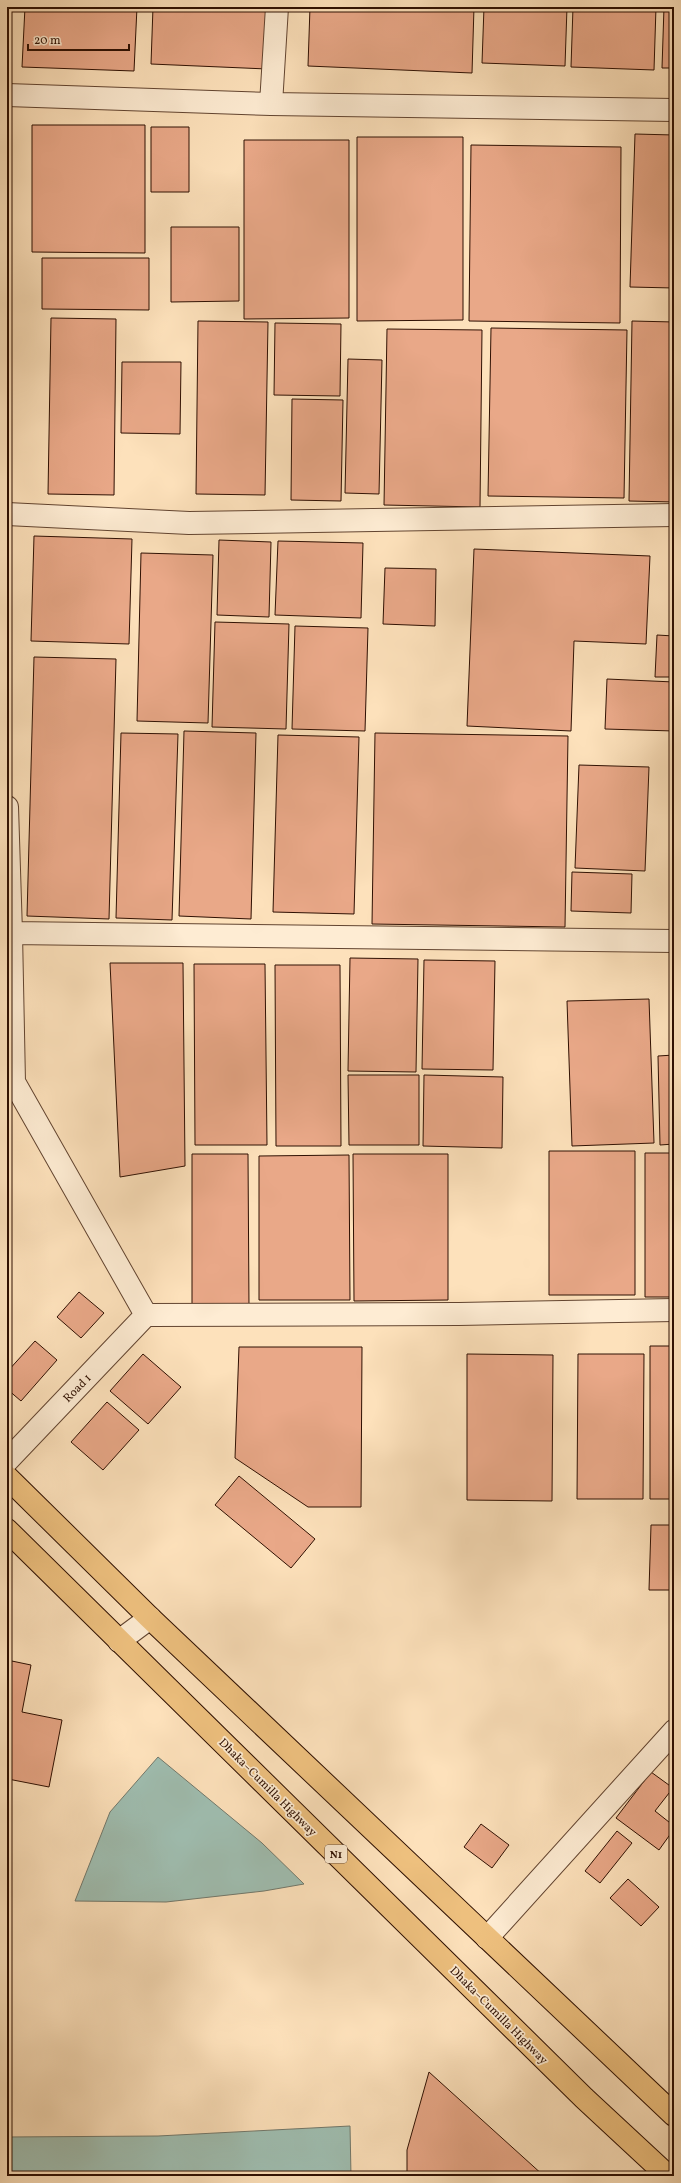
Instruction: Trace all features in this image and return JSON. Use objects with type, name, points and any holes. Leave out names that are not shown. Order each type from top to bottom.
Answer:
[{"type":"highway","points":[[7,1477],[150,1618],[674,2115]]},
{"type":"highway","name":"Dhaka–Cumilla Highway","points":[[7,1530],[584,2098],[668,2176]]},
{"type":"street","points":[[271,104],[277,7]]},
{"type":"street","points":[[7,95],[271,104],[674,110]]},
{"type":"street","points":[[7,514],[189,522],[674,515]]},
{"type":"street","points":[[7,807],[14,1082],[146,1315],[458,1314],[674,1310]]},
{"type":"street","points":[[11,933],[674,941]]},
{"type":"street","name":"Road 1","points":[[7,1461],[146,1315]]},
{"type":"street","points":[[120,1641],[150,1618]]},
{"type":"street","points":[[487,1938],[674,1731]]},
{"type":"shaded area","points":[[158,1757],[262,1843],[304,1884],[264,1891],[166,1902],[75,1901],[110,1812]]},
{"type":"shaded area","points":[[350,2126],[351,2176],[7,2176],[7,2137],[158,2136]]},
{"type":"building","points":[[25,7],[137,7],[134,71],[22,67]]},
{"type":"building","points":[[153,7],[269,7],[267,69],[151,64]]},
{"type":"building","points":[[310,7],[474,7],[472,73],[308,66]]},
{"type":"building","points":[[484,7],[567,7],[565,66],[482,63]]},
{"type":"building","points":[[573,7],[656,7],[654,70],[571,67]]},
{"type":"building","points":[[664,7],[674,7],[674,68],[662,68]]},
{"type":"building","points":[[32,125],[145,125],[145,253],[32,252]]},
{"type":"building","points":[[151,127],[189,127],[189,192],[151,192]]},
{"type":"building","points":[[635,134],[674,135],[674,288],[630,287]]},
{"type":"building","points":[[357,137],[463,137],[463,320],[357,321]]},
{"type":"building","points":[[244,140],[349,140],[349,318],[244,319]]},
{"type":"building","points":[[471,145],[621,147],[620,323],[469,321]]},
{"type":"building","points":[[171,227],[239,227],[239,301],[171,302]]},
{"type":"building","points":[[42,258],[149,258],[149,310],[42,309]]},
{"type":"building","points":[[51,318],[116,319],[114,495],[48,494]]},
{"type":"building","points":[[198,321],[268,322],[265,495],[196,494]]},
{"type":"building","points":[[632,321],[674,322],[674,502],[629,501]]},
{"type":"building","points":[[275,323],[341,324],[340,396],[274,395]]},
{"type":"building","points":[[491,328],[627,330],[624,498],[488,496]]},
{"type":"building","points":[[387,329],[482,330],[480,507],[384,505]]},
{"type":"building","points":[[348,359],[382,360],[379,494],[345,493]]},
{"type":"building","points":[[122,362],[181,362],[180,434],[121,433]]},
{"type":"building","points":[[292,399],[343,400],[341,501],[291,500]]},
{"type":"building","points":[[34,536],[132,539],[129,644],[31,641]]},
{"type":"building","points":[[219,540],[271,542],[269,617],[217,615]]},
{"type":"building","points":[[278,541],[363,543],[361,618],[275,615]]},
{"type":"building","points":[[474,549],[650,556],[646,644],[574,641],[571,731],[467,726]]},
{"type":"building","points":[[141,553],[213,555],[208,723],[137,721]]},
{"type":"building","points":[[385,568],[436,569],[435,626],[383,624]]},
{"type":"building","points":[[215,622],[289,624],[286,729],[212,727]]},
{"type":"building","points":[[295,626],[368,628],[365,731],[292,729]]},
{"type":"building","points":[[657,635],[674,636],[674,677],[655,677]]},
{"type":"building","points":[[34,657],[116,659],[109,919],[27,916]]},
{"type":"building","points":[[607,679],[674,682],[674,731],[605,729]]},
{"type":"building","points":[[184,731],[256,733],[251,919],[179,916]]},
{"type":"building","points":[[121,733],[178,734],[172,920],[116,918]]},
{"type":"building","points":[[375,733],[568,736],[565,927],[372,924]]},
{"type":"building","points":[[278,735],[359,737],[354,914],[273,912]]},
{"type":"building","points":[[579,765],[649,767],[645,871],[575,868]]},
{"type":"building","points":[[572,872],[632,874],[631,913],[571,911]]},
{"type":"building","points":[[350,958],[418,959],[416,1072],[348,1071]]},
{"type":"building","points":[[424,960],[495,961],[493,1070],[422,1069]]},
{"type":"building","points":[[110,963],[183,963],[185,1166],[120,1177]]},
{"type":"building","points":[[194,964],[265,964],[267,1145],[195,1145]]},
{"type":"building","points":[[275,965],[340,965],[341,1146],[276,1146]]},
{"type":"building","points":[[649,999],[654,1143],[572,1146],[567,1001]]},
{"type":"building","points":[[674,1055],[674,1144],[660,1145],[658,1056]]},
{"type":"building","points":[[348,1075],[419,1075],[419,1145],[349,1145]]},
{"type":"building","points":[[424,1075],[503,1077],[502,1148],[423,1146]]},
{"type":"building","points":[[549,1151],[635,1151],[635,1295],[549,1295]]},
{"type":"building","points":[[645,1153],[674,1153],[674,1297],[645,1297]]},
{"type":"building","points":[[192,1154],[248,1154],[249,1308],[192,1308]]},
{"type":"building","points":[[353,1154],[448,1154],[448,1300],[354,1301]]},
{"type":"building","points":[[349,1155],[350,1300],[259,1300],[259,1156]]},
{"type":"building","points":[[79,1292],[104,1313],[81,1338],[57,1317]]},
{"type":"building","points":[[35,1341],[57,1360],[21,1401],[7,1389],[7,1372]]},
{"type":"building","points":[[650,1346],[674,1346],[674,1499],[650,1499]]},
{"type":"building","points":[[239,1347],[362,1347],[361,1507],[308,1507],[235,1458]]},
{"type":"building","points":[[143,1354],[181,1387],[148,1424],[110,1391]]},
{"type":"building","points":[[467,1354],[553,1355],[552,1501],[467,1500]]},
{"type":"building","points":[[578,1354],[644,1354],[643,1499],[577,1499]]},
{"type":"building","points":[[107,1402],[139,1430],[103,1470],[71,1442]]},
{"type":"building","points":[[239,1476],[315,1539],[291,1568],[215,1505]]},
{"type":"building","points":[[651,1525],[674,1525],[674,1590],[649,1590]]},
{"type":"building","points":[[7,1660],[31,1665],[22,1712],[62,1720],[49,1787],[8,1779],[7,1784]]},
{"type":"building","points":[[651,1772],[673,1788],[655,1811],[674,1826],[674,1829],[659,1850],[616,1818]]},
{"type":"building","points":[[481,1824],[509,1845],[492,1868],[464,1847]]},
{"type":"building","points":[[617,1831],[632,1843],[600,1883],[585,1871]]},
{"type":"building","points":[[628,1879],[659,1907],[641,1926],[610,1898]]},
{"type":"building","points":[[429,2072],[544,2176],[407,2176],[407,2150]]}]
